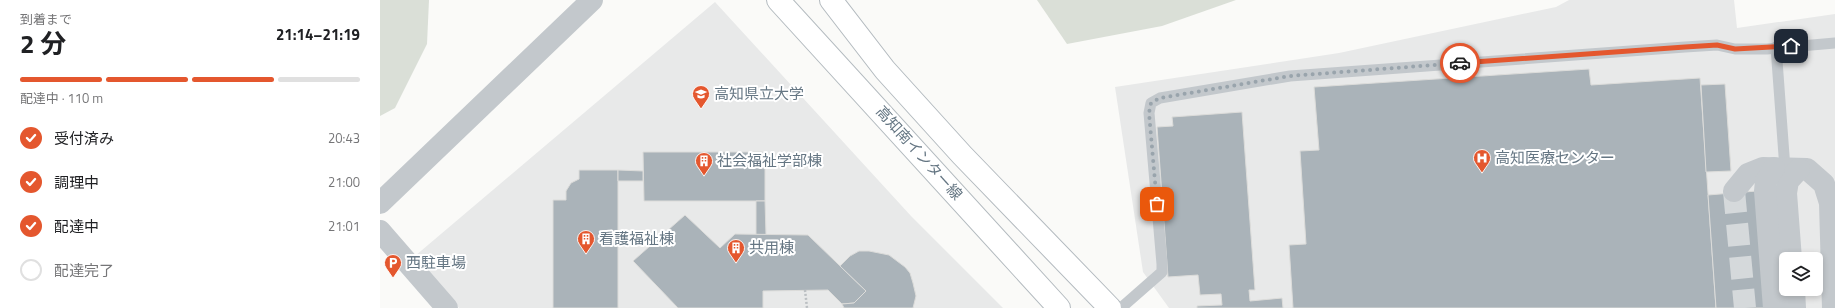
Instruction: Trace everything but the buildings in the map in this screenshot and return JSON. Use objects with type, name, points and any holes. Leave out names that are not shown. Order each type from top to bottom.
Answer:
[{"type":"main road","name":"高知南インター線","points":[[778,0],[939,174],[1059,308]]},
{"type":"main road","name":"高知南インター線","points":[[831,0],[885,70],[962,156],[1110,308]]},
{"type":"street","points":[[380,203],[592,0]]},
{"type":"street","points":[[1734,191],[1748,174],[1763,168],[1807,169],[1824,184],[1832,208],[1834,298]]},
{"type":"street","points":[[1786,169],[1788,181],[1786,193],[1790,252]]},
{"type":"street","points":[[1774,308],[1765,192],[1766,181],[1786,169]]},
{"type":"street","points":[[380,231],[447,308]]},
{"type":"street","points":[[1794,296],[1795,308]]},
{"type":"lane","points":[[1122,308],[1162,272],[1149,113],[1151,103],[1160,98],[1290,76],[1717,45],[1735,49],[1835,43]]},
{"type":"lane","points":[[1776,47],[1786,169]]},
{"type":"path","points":[[805,290],[806,308]]},
{"type":"shaded area","points":[[380,0],[429,0],[427,44],[395,108],[380,116]]},
{"type":"shaded area","points":[[1037,0],[1236,0],[1162,26],[1067,44]]},
{"type":"shaded area","name":"高知医療センター","points":[[1569,0],[1734,0],[1737,28],[1835,14],[1835,308],[1169,308],[1143,272],[1115,87],[1339,53],[1556,7]]},
{"type":"shaded area","name":"高知県立大学","points":[[715,2],[911,216],[1003,308],[459,308],[415,256]]},
{"type":"tunnel","points":[[1734,191],[1745,308]]},
{"type":"way so far","points":[[1157,204],[1149,113],[1151,103],[1160,98],[1290,76],[1460,63]]},
{"type":"place","name":"高知県立大学","points":[[701,109]]},
{"type":"place","name":"高知医療センター","points":[[1482,173]]},
{"type":"place","name":"社会福祉学部棟","points":[[704,176]]},
{"type":"place","name":"看護福祉棟","points":[[586,254]]},
{"type":"place","name":"共用棟","points":[[736,263]]},
{"type":"place","name":"西駐車場","points":[[393,278]]},
{"type":"route","points":[[1460,63],[1717,45],[1735,49],[1767,49],[1791,46]]}]
